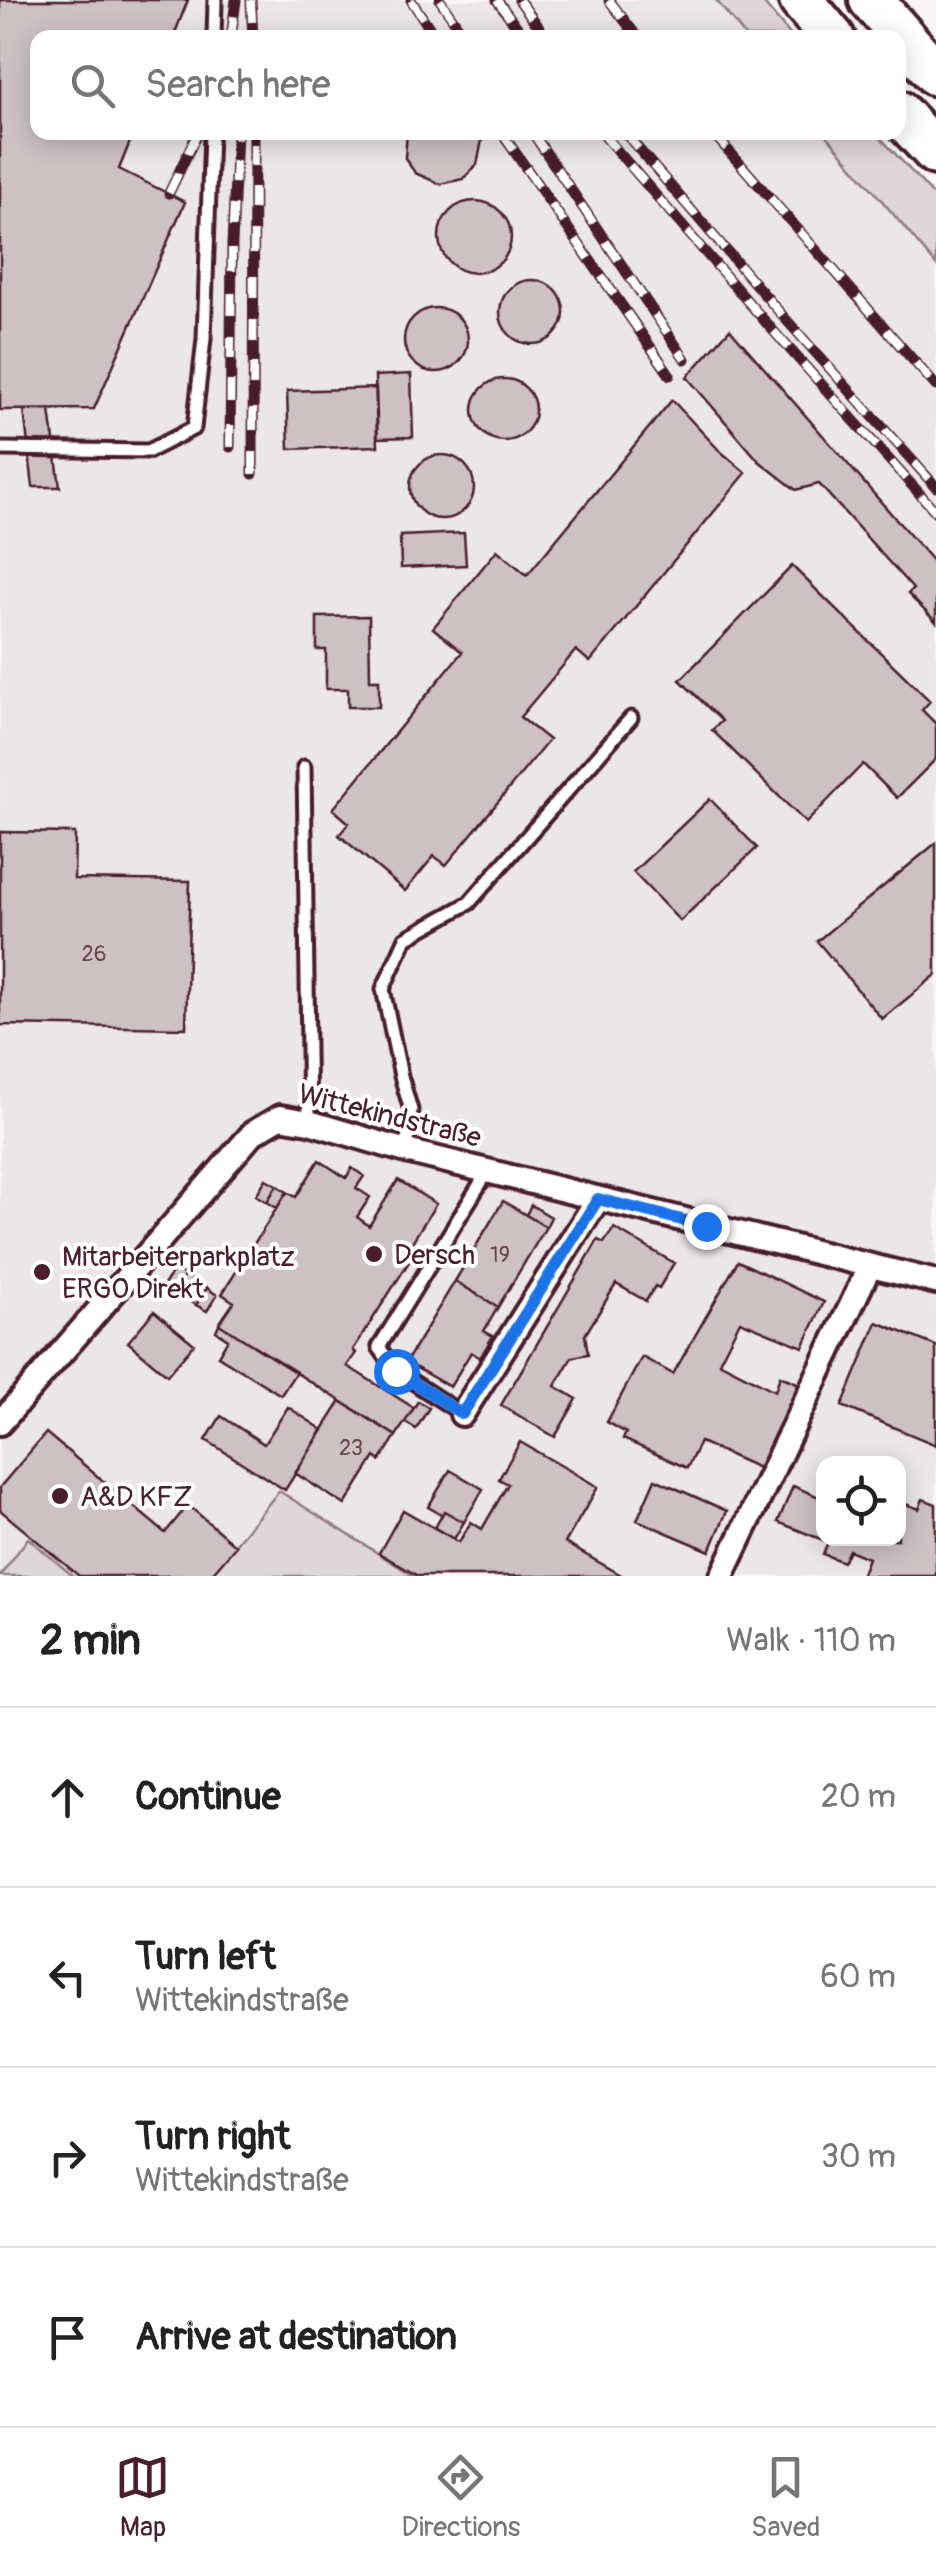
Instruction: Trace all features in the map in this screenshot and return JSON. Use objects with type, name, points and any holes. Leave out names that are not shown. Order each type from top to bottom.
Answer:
[{"type":"highway","points":[[801,0],[826,30]]},
{"type":"highway","points":[[871,0],[897,30]]},
{"type":"highway","points":[[906,40],[936,74]]},
{"type":"highway","points":[[906,121],[936,153]]},
{"type":"street","name":"Wittekindstraße","points":[[0,1423],[254,1134],[280,1117],[936,1282]]},
{"type":"street","points":[[462,1414],[598,1199]]},
{"type":"street","points":[[722,1576],[870,1266]]},
{"type":"lane","points":[[214,30],[215,0]]},
{"type":"lane","points":[[0,448],[149,451],[194,428],[204,339],[211,140]]},
{"type":"lane","points":[[406,1151],[412,1110],[383,988],[406,938],[469,903],[631,718]]},
{"type":"lane","points":[[304,767],[309,1122]]},
{"type":"lane","points":[[462,1414],[396,1371],[379,1347],[488,1171]]},
{"type":"shaded area","points":[[0,0],[716,0],[740,30],[30,30],[30,140],[831,140],[936,265],[936,1576],[414,1576],[279,1491],[209,1576],[73,1576],[28,1538],[0,1574]]},
{"type":"shaded area","points":[[716,0],[761,0],[786,30],[740,30]]},
{"type":"shaded area","points":[[831,140],[882,140],[936,198],[936,265]]},
{"type":"shaded area","points":[[279,1491],[414,1576],[209,1576]]},
{"type":"shaded area","points":[[28,1538],[73,1576],[0,1576]]},
{"type":"building","points":[[0,0],[188,0],[176,30],[30,30],[30,140],[131,140],[119,169],[185,202],[94,409],[0,410]]},
{"type":"building","points":[[406,140],[482,140],[477,165],[463,179],[440,184],[415,173],[405,158]]},
{"type":"building","points":[[475,201],[489,203],[501,211],[509,223],[509,251],[501,263],[489,271],[475,273],[461,271],[449,263],[441,251],[439,237],[441,223],[449,211],[461,203]]},
{"type":"building","points":[[532,280],[554,290],[564,312],[554,334],[532,344],[510,334],[500,312],[510,290]]},
{"type":"building","points":[[436,308],[459,317],[468,340],[459,363],[436,372],[413,363],[404,340],[413,317]]},
{"type":"building","points":[[730,329],[936,565],[936,622],[908,594],[913,589],[819,484],[796,490],[759,461],[687,377]]},
{"type":"building","points":[[411,374],[413,437],[377,438],[375,376]]},
{"type":"building","points":[[504,379],[526,388],[535,410],[526,432],[504,441],[482,432],[473,410],[482,388]]},
{"type":"building","points":[[376,388],[378,446],[289,449],[287,391]]},
{"type":"building","points":[[672,400],[746,473],[590,662],[576,650],[520,717],[549,740],[446,865],[434,856],[405,891],[339,835],[349,823],[333,809],[462,652],[433,628],[497,550],[527,575]]},
{"type":"building","points":[[24,410],[50,410],[60,487],[33,487]]},
{"type":"building","points":[[442,455],[464,465],[474,487],[464,509],[442,519],[420,509],[410,487],[420,465]]},
{"type":"building","points":[[464,533],[466,565],[401,568],[400,536]]},
{"type":"building","points":[[792,566],[930,701],[922,710],[936,724],[936,759],[897,798],[863,764],[806,823],[712,730],[722,721],[680,680]]},
{"type":"building","points":[[369,616],[370,680],[379,680],[379,707],[348,707],[348,689],[326,689],[326,650],[317,650],[317,617]]},
{"type":"building","points":[[710,799],[757,848],[680,921],[633,872]]},
{"type":"building","points":[[0,832],[75,833],[74,879],[190,881],[186,1028],[0,1025]]},
{"type":"building","points":[[936,843],[936,975],[882,1019],[817,941]]},
{"type":"building","points":[[319,1160],[346,1178],[352,1168],[364,1176],[356,1188],[370,1197],[357,1217],[369,1226],[398,1180],[436,1204],[407,1250],[414,1254],[353,1350],[356,1353],[347,1366],[414,1408],[396,1436],[219,1324],[234,1302],[222,1294],[287,1192],[296,1197]]},
{"type":"building","points":[[266,1179],[277,1185],[267,1202],[256,1195]]},
{"type":"building","points":[[277,1185],[287,1192],[277,1208],[267,1202]]},
{"type":"building","points":[[503,1201],[546,1227],[498,1307],[455,1281]]},
{"type":"building","points":[[531,1205],[551,1217],[546,1227],[526,1215]]},
{"type":"building","points":[[614,1228],[674,1263],[646,1301],[616,1284],[585,1335],[588,1354],[572,1357],[555,1386],[577,1399],[555,1437],[501,1405],[598,1240],[604,1243]]},
{"type":"building","points":[[738,1261],[824,1302],[803,1347],[740,1321],[719,1362],[775,1391],[780,1376],[802,1385],[761,1469],[700,1442],[687,1468],[623,1439],[626,1433],[607,1422],[642,1357],[673,1374]]},
{"type":"building","points":[[175,1268],[185,1275],[175,1291],[164,1285]]},
{"type":"building","points":[[185,1275],[196,1281],[185,1298],[175,1291]]},
{"type":"building","points":[[196,1281],[207,1288],[196,1305],[185,1298]]},
{"type":"building","points":[[455,1281],[498,1307],[484,1331],[493,1336],[480,1358],[471,1352],[450,1387],[406,1362]]},
{"type":"building","points":[[207,1288],[217,1295],[207,1311],[196,1305]]},
{"type":"building","points":[[154,1311],[194,1344],[167,1375],[128,1342]]},
{"type":"building","points":[[877,1322],[936,1346],[936,1445],[842,1406]]},
{"type":"building","points":[[219,1324],[296,1372],[281,1395],[218,1356],[228,1339],[216,1331]]},
{"type":"building","points":[[341,1401],[396,1436],[380,1461],[375,1457],[345,1505],[295,1473]]},
{"type":"building","points":[[418,1401],[429,1408],[416,1429],[405,1422]]},
{"type":"building","points":[[288,1407],[323,1430],[285,1490],[206,1440],[221,1416],[264,1444]]},
{"type":"building","name":"A&D KFZ","points":[[46,1433],[165,1533],[188,1505],[236,1546],[210,1576],[79,1576],[0,1510],[0,1487]]},
{"type":"building","points":[[520,1442],[598,1487],[565,1543],[623,1576],[418,1576],[379,1553],[403,1510],[459,1542],[471,1522],[482,1529],[508,1484],[499,1479]]},
{"type":"building","points":[[450,1470],[483,1489],[464,1522],[428,1507]]},
{"type":"building","points":[[655,1479],[727,1511],[710,1551],[637,1520]]},
{"type":"building","points":[[793,1486],[816,1496],[816,1537],[778,1522]]},
{"type":"building","points":[[923,1499],[936,1504],[936,1576],[861,1576],[868,1558],[849,1550],[843,1562],[823,1554],[826,1546],[906,1546],[906,1504],[919,1509]]},
{"type":"building","points":[[444,1511],[464,1522],[454,1539],[435,1528]]},
{"type":"railway","points":[[232,30],[236,0]]},
{"type":"railway","points":[[251,0],[253,30]]},
{"type":"railway","points":[[411,0],[431,30]]},
{"type":"railway","points":[[440,0],[461,30]]},
{"type":"railway","points":[[497,0],[519,30]]},
{"type":"railway","points":[[519,0],[541,30]]},
{"type":"railway","points":[[609,0],[632,30]]},
{"type":"railway","points":[[169,193],[194,140]]},
{"type":"railway","points":[[230,447],[237,140]]},
{"type":"railway","points":[[253,474],[254,140]]},
{"type":"railway","points":[[507,140],[670,375]]},
{"type":"railway","points":[[537,140],[685,359]]},
{"type":"railway","points":[[608,140],[936,512]]},
{"type":"railway","points":[[631,140],[936,487]]},
{"type":"railway","points":[[719,140],[936,386]]},
{"type":"place","name":"Dersch","points":[[374,1254]]},
{"type":"place","name":"Mitarbeiterparkplatz ERGO Direkt","points":[[42,1272]]},
{"type":"place","name":"A&D KFZ","points":[[60,1496]]},
{"type":"route","points":[[396,1371],[462,1414],[598,1199],[706,1226]]}]
